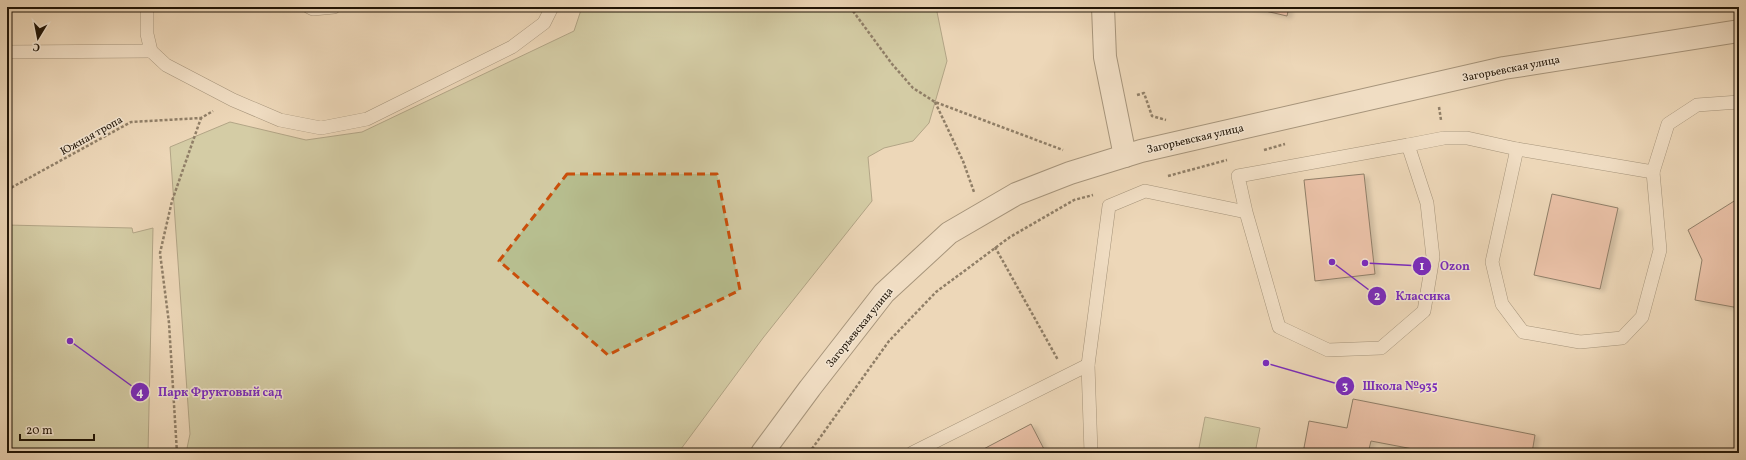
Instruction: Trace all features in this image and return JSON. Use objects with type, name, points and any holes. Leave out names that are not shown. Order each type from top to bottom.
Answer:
[{"type":"street","points":[[1102,7],[1105,57],[1125,156]]},
{"type":"street","name":"Загорьевская улица","points":[[762,453],[810,388],[884,293],[949,233],[1016,194],[1089,167],[1125,156],[1504,68],[1739,31]]},
{"type":"lane","points":[[147,7],[147,34],[151,51],[166,65],[233,100],[280,120],[321,128],[368,119],[512,47],[544,23],[552,7]]},
{"type":"lane","points":[[310,7],[313,9],[334,7]]},
{"type":"lane","points":[[7,52],[151,51]]},
{"type":"lane","points":[[1517,148],[1492,262],[1502,304],[1523,332],[1580,342],[1622,338],[1642,317],[1660,250],[1653,172],[1668,124],[1697,105],[1739,102]]},
{"type":"lane","points":[[1408,146],[1427,203],[1433,257],[1424,311],[1381,348],[1328,350],[1279,327],[1246,212],[1238,176],[1408,146],[1444,138],[1467,138],[1653,172]]},
{"type":"lane","points":[[1091,453],[1088,365],[1109,206],[1145,191],[1246,212]]},
{"type":"lane","points":[[912,453],[1088,365]]},
{"type":"path","points":[[850,7],[892,64],[913,88],[935,102],[1086,158],[1096,195]]},
{"type":"path","name":"Южная тропа","points":[[7,190],[132,122],[201,118],[233,100]]},
{"type":"path","points":[[935,102],[962,161],[976,198]]},
{"type":"path","points":[[176,453],[169,323],[160,253],[172,201],[201,118]]},
{"type":"path","points":[[995,247],[1067,376]]},
{"type":"highlighted area","points":[[567,174],[717,174],[740,290],[608,355],[499,261]]},
{"type":"green space","points":[[582,7],[936,7],[947,61],[929,123],[913,141],[884,148],[868,157],[872,201],[763,338],[678,453],[186,453],[190,434],[170,147],[230,122],[306,140],[362,132],[574,31]]},
{"type":"green space","points":[[7,225],[132,228],[133,233],[153,228],[148,453],[7,453]]},
{"type":"green space","points":[[1205,417],[1260,428],[1255,453],[1198,453]]},
{"type":"building","points":[[1248,7],[1289,7],[1287,16]]},
{"type":"building","points":[[1364,174],[1375,274],[1315,281],[1304,180]]},
{"type":"building","points":[[1552,194],[1618,208],[1600,289],[1534,275]]},
{"type":"building","points":[[1739,198],[1739,308],[1695,300],[1702,260],[1688,230]]},
{"type":"building","points":[[1353,399],[1535,435],[1532,453],[1434,453],[1371,441],[1368,453],[1303,453],[1309,421],[1347,428]]},
{"type":"building","points":[[1031,424],[1046,453],[976,453]]},
{"type":"place","name":"Классика","points":[[1332,262]]},
{"type":"place","name":"Ozon","points":[[1365,263]]},
{"type":"place","name":"Парк Фруктовый сад","points":[[70,341]]},
{"type":"place","name":"Школа №935","points":[[1266,363]]}]
